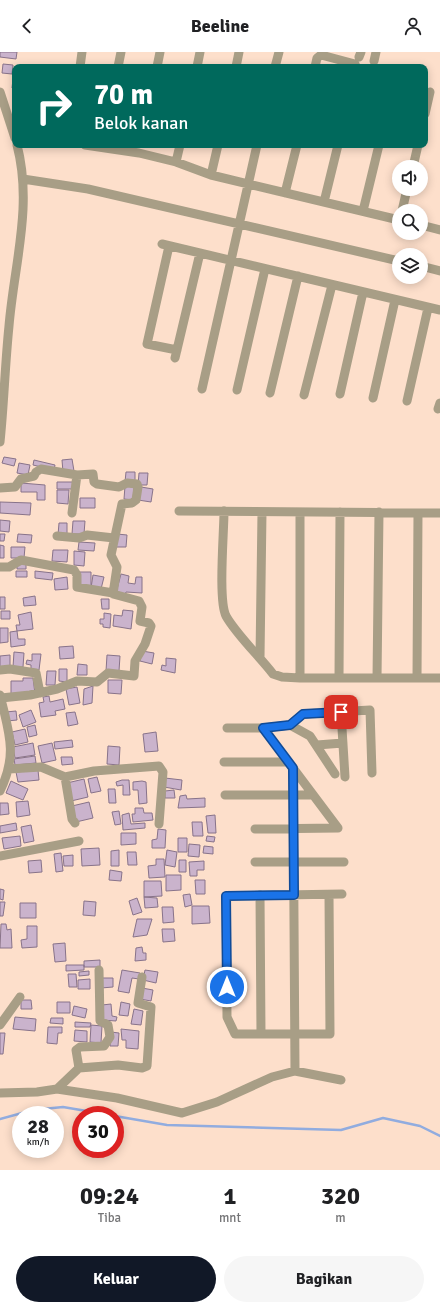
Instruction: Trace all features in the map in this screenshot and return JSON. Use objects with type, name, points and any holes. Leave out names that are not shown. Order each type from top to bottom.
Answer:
[{"type":"street","points":[[80,64],[82,52]]},
{"type":"street","points":[[119,64],[121,52]]},
{"type":"street","points":[[158,64],[160,52]]},
{"type":"street","points":[[198,64],[200,52]]},
{"type":"street","points":[[237,64],[239,52]]},
{"type":"street","points":[[276,64],[279,52]]},
{"type":"street","points":[[374,61],[376,52]]},
{"type":"street","points":[[316,64],[317,58],[321,55],[355,64]]},
{"type":"street","points":[[428,101],[430,92]]},
{"type":"street","points":[[0,93],[12,129]]},
{"type":"street","points":[[0,442],[4,346],[22,231],[23,179],[18,148]]},
{"type":"street","points":[[119,148],[139,149],[211,175],[392,218]]},
{"type":"street","points":[[176,162],[179,148]]},
{"type":"street","points":[[211,175],[217,148]]},
{"type":"street","points":[[202,389],[257,148]]},
{"type":"street","points":[[285,193],[296,148]]},
{"type":"street","points":[[324,202],[337,148]]},
{"type":"street","points":[[363,211],[378,148]]},
{"type":"street","points":[[414,160],[417,148]]},
{"type":"street","points":[[23,179],[88,189],[392,259]]},
{"type":"street","points":[[428,227],[439,230],[440,220]]},
{"type":"street","points":[[200,253],[176,354],[147,344],[165,245],[200,253],[265,269],[298,276],[428,308],[440,310]]},
{"type":"street","points":[[428,268],[440,271]]},
{"type":"street","points":[[237,390],[265,269]]},
{"type":"street","points":[[270,393],[298,276]]},
{"type":"street","points":[[304,395],[332,285]]},
{"type":"street","points":[[340,394],[363,292]]},
{"type":"street","points":[[373,398],[395,300]]},
{"type":"street","points":[[406,401],[428,308]]},
{"type":"street","points":[[0,488],[14,487],[22,479],[34,476],[36,472],[41,469],[77,475],[93,474],[94,482],[97,484],[119,487],[127,483],[137,484],[136,500],[132,503],[122,504],[114,538],[111,555],[117,567],[113,593]]},
{"type":"street","points":[[72,513],[77,475]]},
{"type":"street","points":[[179,511],[440,513]]},
{"type":"street","points":[[224,511],[222,590],[224,611],[230,621],[277,676],[300,678],[440,678]]},
{"type":"street","points":[[260,657],[262,512]]},
{"type":"street","points":[[300,512],[300,678]]},
{"type":"street","points":[[339,678],[340,512]]},
{"type":"street","points":[[377,678],[379,512]]},
{"type":"street","points":[[417,678],[418,513]]},
{"type":"street","points":[[58,536],[79,538],[87,535],[114,538]]},
{"type":"street","points":[[0,567],[10,567],[21,560],[74,570],[77,575],[77,587],[113,593],[113,595],[139,602],[142,607],[140,621],[150,623],[151,626],[145,644],[135,661],[135,676],[124,676],[108,673],[97,682],[77,681],[57,689],[40,693],[0,697],[4,730],[12,752],[9,769],[0,791]]},
{"type":"street","points":[[0,670],[36,674],[40,693]]},
{"type":"street","points":[[227,728],[263,728],[290,725],[303,714],[370,710],[372,773]]},
{"type":"street","points":[[341,712],[345,777]]},
{"type":"street","points":[[290,725],[310,736],[335,774]]},
{"type":"street","points":[[255,829],[338,828],[263,728]]},
{"type":"street","points":[[317,745],[343,743]]},
{"type":"street","points":[[224,762],[290,765]]},
{"type":"street","points":[[290,765],[293,795],[295,1071]]},
{"type":"street","points":[[9,769],[41,767],[65,777],[100,771],[159,766],[163,772],[159,824]]},
{"type":"street","points":[[65,777],[72,819],[75,823]]},
{"type":"street","points":[[225,796],[313,795]]},
{"type":"street","points":[[0,856],[79,841]]},
{"type":"street","points":[[255,862],[344,862]]},
{"type":"street","points":[[330,895],[330,1034],[235,1034],[227,1017],[226,896],[342,894]]},
{"type":"street","points":[[260,895],[261,1034]]},
{"type":"street","points":[[79,1068],[76,1050],[80,1047],[104,1046],[110,1037],[108,1025],[100,1021],[98,1014],[99,970]]},
{"type":"street","points":[[57,1089],[79,1068],[118,1066],[142,1068],[147,1066],[151,1007],[138,1003],[142,976]]},
{"type":"street","points":[[0,1025],[20,997]]},
{"type":"street","points":[[0,1093],[57,1089],[117,1098],[182,1113],[217,1102],[272,1077],[295,1071],[341,1080]]},
{"type":"building","points":[[0,52],[17,52],[16,59],[0,57]]},
{"type":"building","points":[[3,64],[12,65],[12,74],[2,73]]},
{"type":"building","points":[[4,457],[16,459],[14,466],[2,463]]},
{"type":"building","points":[[72,459],[74,471],[63,472],[62,460]]},
{"type":"building","points":[[34,460],[55,465],[54,470],[33,465]]},
{"type":"building","points":[[19,463],[30,465],[28,475],[17,473]]},
{"type":"building","points":[[126,472],[135,472],[135,482],[125,482]]},
{"type":"building","points":[[139,473],[148,473],[147,485],[138,485]]},
{"type":"building","points":[[57,482],[73,482],[73,489],[57,489]]},
{"type":"building","points":[[21,483],[45,485],[45,500],[37,500],[37,492],[21,492]]},
{"type":"building","points":[[125,486],[134,487],[133,500],[124,499]]},
{"type":"building","points":[[141,487],[153,489],[151,502],[138,500]]},
{"type":"building","points":[[57,490],[69,490],[68,504],[57,503]]},
{"type":"building","points":[[80,498],[95,498],[95,508],[80,508]]},
{"type":"building","points":[[0,502],[31,503],[30,515],[0,513]]},
{"type":"building","points":[[0,520],[10,521],[9,532],[0,531]]},
{"type":"building","points":[[73,521],[85,521],[84,534],[72,534]]},
{"type":"building","points":[[59,523],[67,523],[67,536],[58,535]]},
{"type":"building","points":[[0,534],[5,534],[4,541],[0,541]]},
{"type":"building","points":[[18,534],[32,535],[31,543],[17,542]]},
{"type":"building","points":[[117,534],[127,535],[126,547],[116,547]]},
{"type":"building","points":[[79,542],[95,543],[94,551],[78,550]]},
{"type":"building","points":[[0,545],[4,546],[4,558],[0,558]]},
{"type":"building","points":[[11,547],[25,547],[24,558],[11,558]]},
{"type":"building","points":[[53,550],[68,550],[67,562],[52,561]]},
{"type":"building","points":[[74,551],[85,552],[84,566],[74,565]]},
{"type":"building","points":[[17,563],[26,563],[26,569],[17,569]]},
{"type":"building","points":[[16,571],[27,571],[27,577],[16,577]]},
{"type":"building","points":[[35,571],[53,573],[52,580],[35,578]]},
{"type":"building","points":[[80,572],[91,572],[91,586],[80,586]]},
{"type":"building","points":[[121,574],[129,576],[128,583],[135,584],[136,577],[142,577],[142,593],[126,592],[125,595],[116,593]]},
{"type":"building","points":[[93,575],[104,577],[101,589],[91,588]]},
{"type":"building","points":[[67,577],[68,589],[55,590],[54,579]]},
{"type":"building","points":[[35,596],[36,605],[24,606],[23,598]]},
{"type":"building","points":[[0,597],[5,597],[5,609],[0,609]]},
{"type":"building","points":[[101,599],[109,599],[109,609],[102,609]]},
{"type":"building","points":[[123,610],[133,611],[131,629],[113,626],[114,615],[122,616]]},
{"type":"building","points":[[1,611],[10,611],[10,619],[1,619]]},
{"type":"building","points":[[31,612],[33,629],[17,631],[16,625],[20,625],[18,615]]},
{"type":"building","points":[[104,613],[111,614],[110,628],[103,627],[103,624],[100,624],[100,619],[104,619]]},
{"type":"building","points":[[0,628],[8,628],[8,642],[0,643]]},
{"type":"building","points":[[17,631],[18,639],[25,639],[25,645],[11,647],[10,632]]},
{"type":"building","points":[[73,646],[74,658],[60,659],[59,647]]},
{"type":"building","points":[[142,651],[154,653],[152,664],[140,661]]},
{"type":"building","points":[[14,652],[24,653],[23,667],[13,667]]},
{"type":"building","points":[[32,654],[41,654],[39,670],[31,669],[31,665],[26,664],[27,660],[32,661]]},
{"type":"building","points":[[10,655],[10,667],[0,668],[0,656]]},
{"type":"building","points":[[107,655],[120,656],[119,671],[106,671]]},
{"type":"building","points":[[166,658],[176,659],[175,673],[161,670],[162,665],[166,666]]},
{"type":"building","points":[[78,664],[87,665],[87,675],[77,675]]},
{"type":"building","points":[[59,669],[67,669],[67,682],[59,681]]},
{"type":"building","points":[[47,671],[56,671],[55,685],[46,685]]},
{"type":"building","points":[[23,678],[33,678],[35,694],[11,694],[11,681],[23,681]]},
{"type":"building","points":[[108,680],[122,680],[121,694],[108,693]]},
{"type":"building","points":[[93,686],[92,703],[83,705],[84,689]]},
{"type":"building","points":[[77,687],[80,703],[69,705],[66,689]]},
{"type":"building","points":[[49,696],[50,702],[63,699],[65,709],[55,711],[56,715],[41,717],[39,703],[44,702],[43,697]]},
{"type":"building","points":[[31,710],[36,722],[23,727],[19,715]]},
{"type":"building","points":[[16,711],[17,720],[7,721],[6,712]]},
{"type":"building","points":[[75,712],[78,724],[68,726],[66,713]]},
{"type":"building","points":[[35,725],[37,735],[29,737],[27,727]]},
{"type":"building","points":[[25,729],[28,742],[15,745],[12,732]]},
{"type":"building","points":[[156,732],[158,751],[145,752],[143,734]]},
{"type":"building","points":[[72,740],[73,747],[55,749],[54,742]]},
{"type":"building","points":[[33,743],[35,755],[15,758],[13,747]]},
{"type":"building","points":[[52,743],[56,760],[42,763],[38,746]]},
{"type":"building","points":[[108,746],[120,747],[119,765],[107,764]]},
{"type":"building","points":[[35,756],[36,763],[15,765],[14,759]]},
{"type":"building","points":[[61,757],[72,757],[73,764],[62,765]]},
{"type":"building","points":[[38,770],[39,780],[18,782],[16,772]]},
{"type":"building","points":[[97,777],[101,791],[91,793],[88,779]]},
{"type":"building","points":[[165,778],[182,780],[181,790],[164,787]]},
{"type":"building","points":[[84,779],[88,797],[71,801],[67,783]]},
{"type":"building","points":[[129,780],[130,795],[123,795],[123,785],[117,786],[116,782]]},
{"type":"building","points":[[11,781],[28,789],[23,800],[6,793]]},
{"type":"building","points":[[133,782],[146,782],[147,803],[139,804],[138,790],[133,790]]},
{"type":"building","points":[[108,789],[115,789],[116,803],[109,803]]},
{"type":"building","points":[[174,790],[175,798],[165,798],[165,791]]},
{"type":"building","points":[[186,795],[187,799],[205,798],[205,807],[178,808],[180,796]]},
{"type":"building","points":[[28,801],[30,815],[17,817],[16,802]]},
{"type":"building","points":[[89,802],[93,818],[76,822],[72,806]]},
{"type":"building","points":[[0,803],[8,803],[9,814],[0,815]]},
{"type":"building","points":[[135,808],[143,808],[144,813],[152,813],[153,820],[133,822],[132,814],[135,814]]},
{"type":"building","points":[[119,811],[121,824],[115,825],[112,812]]},
{"type":"building","points":[[129,813],[131,824],[145,823],[145,828],[123,830],[122,815]]},
{"type":"building","points":[[215,815],[216,833],[208,833],[206,816]]},
{"type":"building","points":[[192,822],[202,822],[203,836],[193,836]]},
{"type":"building","points":[[16,823],[17,830],[0,833],[0,826]]},
{"type":"building","points":[[31,825],[34,841],[24,843],[21,827]]},
{"type":"building","points":[[158,829],[166,830],[165,848],[152,848],[152,840],[157,839]]},
{"type":"building","points":[[121,833],[136,833],[136,844],[121,845]]},
{"type":"building","points":[[20,836],[21,846],[4,849],[2,838]]},
{"type":"building","points":[[207,836],[215,837],[214,842],[206,841]]},
{"type":"building","points":[[178,838],[187,838],[187,852],[178,852]]},
{"type":"building","points":[[189,844],[200,845],[199,857],[188,856]]},
{"type":"building","points":[[204,846],[213,847],[213,854],[203,853]]},
{"type":"building","points":[[99,848],[100,865],[82,866],[81,849]]},
{"type":"building","points":[[119,850],[119,866],[111,866],[111,851]]},
{"type":"building","points":[[167,850],[177,852],[175,867],[165,865]]},
{"type":"building","points":[[127,852],[136,852],[137,865],[128,865]]},
{"type":"building","points":[[61,853],[63,871],[56,872],[54,854]]},
{"type":"building","points":[[73,855],[73,866],[64,866],[63,856]]},
{"type":"building","points":[[156,859],[164,859],[165,877],[149,878],[148,866],[156,865]]},
{"type":"building","points":[[41,860],[42,872],[29,873],[28,861]]},
{"type":"building","points":[[179,860],[186,860],[186,872],[179,872]]},
{"type":"building","points":[[204,861],[204,870],[197,870],[197,876],[190,876],[189,862]]},
{"type":"building","points":[[110,870],[122,872],[121,881],[109,880]]},
{"type":"building","points":[[166,875],[181,875],[181,890],[166,891]]},
{"type":"building","points":[[195,880],[205,880],[205,894],[196,894]]},
{"type":"building","points":[[144,881],[161,881],[162,896],[144,897]]},
{"type":"building","points":[[0,889],[4,890],[3,900],[0,899]]},
{"type":"building","points":[[190,894],[192,905],[185,907],[183,895]]},
{"type":"building","points":[[144,897],[157,898],[158,907],[145,908]]},
{"type":"building","points":[[137,898],[142,912],[133,915],[129,901]]},
{"type":"building","points":[[84,901],[96,902],[95,916],[83,915]]},
{"type":"building","points":[[0,902],[5,902],[3,916],[0,916]]},
{"type":"building","points":[[20,903],[36,903],[36,918],[20,918]]},
{"type":"building","points":[[192,906],[209,906],[210,923],[192,924]]},
{"type":"building","points":[[162,907],[173,907],[174,922],[163,923]]},
{"type":"building","points":[[137,919],[152,919],[147,935],[133,937]]},
{"type":"building","points":[[1,924],[6,924],[7,930],[11,929],[12,948],[0,948]]},
{"type":"building","points":[[27,926],[37,926],[37,947],[22,948],[21,940],[27,939]]},
{"type":"building","points":[[162,929],[174,929],[175,941],[163,942]]},
{"type":"building","points":[[65,943],[66,961],[55,962],[53,944]]},
{"type":"building","points":[[142,947],[143,953],[146,953],[146,960],[135,961],[136,948]]},
{"type":"building","points":[[100,960],[100,967],[84,967],[84,961]]},
{"type":"building","points":[[66,965],[84,965],[84,970],[66,971]]},
{"type":"building","points":[[122,970],[140,973],[139,979],[132,978],[129,993],[118,991]]},
{"type":"building","points":[[145,970],[158,972],[156,983],[143,980]]},
{"type":"building","points":[[89,971],[89,975],[79,976],[79,972]]},
{"type":"building","points":[[68,974],[76,974],[77,987],[69,987]]},
{"type":"building","points":[[101,978],[113,978],[113,987],[101,988]]},
{"type":"building","points":[[90,979],[90,989],[78,989],[78,980]]},
{"type":"building","points":[[142,988],[153,990],[151,1001],[140,999]]},
{"type":"building","points":[[21,1000],[31,1000],[32,1009],[21,1009]]},
{"type":"building","points":[[57,1002],[70,1002],[70,1013],[57,1013]]},
{"type":"building","points":[[121,1002],[130,1004],[128,1016],[119,1015]]},
{"type":"building","points":[[111,1004],[112,1016],[117,1017],[116,1021],[102,1020],[102,1005]]},
{"type":"building","points":[[74,1006],[87,1009],[85,1018],[72,1015]]},
{"type":"building","points":[[134,1009],[143,1011],[141,1025],[131,1024]]},
{"type":"building","points":[[15,1017],[36,1019],[35,1031],[13,1029]]},
{"type":"building","points":[[51,1018],[63,1018],[63,1024],[50,1023]]},
{"type":"building","points":[[75,1022],[91,1023],[90,1027],[75,1027]]},
{"type":"building","points":[[91,1025],[102,1026],[101,1043],[90,1042]]},
{"type":"building","points":[[48,1027],[62,1027],[62,1033],[58,1033],[57,1044],[47,1043]]},
{"type":"building","points":[[121,1029],[139,1031],[138,1049],[126,1048],[126,1040],[122,1040]]},
{"type":"building","points":[[75,1030],[87,1031],[87,1042],[74,1041]]},
{"type":"building","points":[[111,1032],[119,1033],[118,1046],[110,1046]]},
{"type":"building","points":[[0,1033],[5,1033],[3,1054],[0,1054]]},
{"type":"waterway","points":[[0,1119],[33,1110],[63,1107],[72,1109]]},
{"type":"waterway","points":[[124,1118],[167,1125],[341,1130],[383,1118],[420,1126],[440,1136]]},
{"type":"route","points":[[227,987],[226,896],[294,895],[293,768],[263,728],[290,725],[303,714],[341,712]]}]
